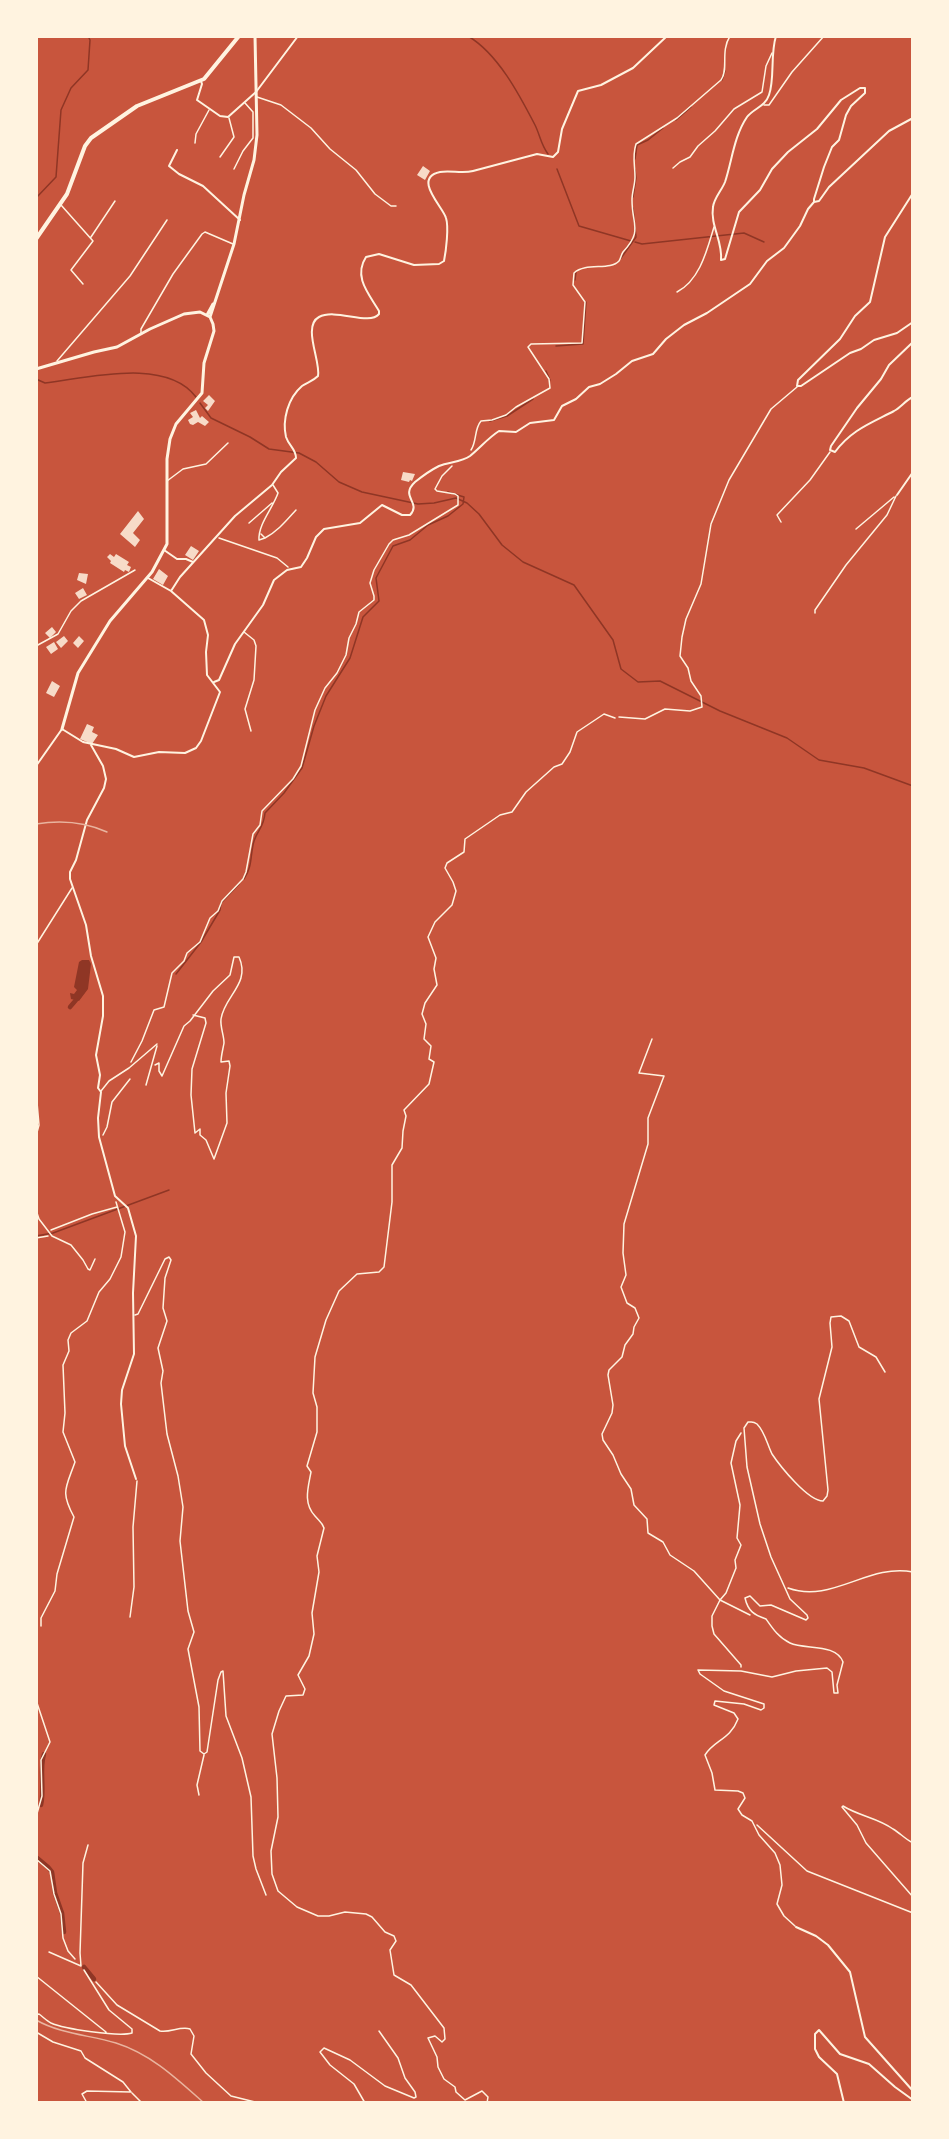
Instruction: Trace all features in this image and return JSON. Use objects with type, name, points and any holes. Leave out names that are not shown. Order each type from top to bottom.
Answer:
[{"type":"main road","points":[[36,239],[67,194],[85,146],[91,138],[137,106],[201,81],[239,36]]},
{"type":"street","points":[[208,316],[234,244],[257,144],[255,36]]},
{"type":"street","points":[[201,81],[201,89],[196,99],[220,116],[228,117],[256,94],[298,36]]},
{"type":"street","points":[[171,591],[180,577],[235,516],[272,484],[296,458],[286,438],[285,414],[300,388],[318,376],[319,367],[315,357],[312,332],[314,321],[330,314],[372,319],[378,317],[379,311],[360,275],[362,263],[369,256],[382,255],[414,266],[444,261],[447,221],[430,190],[429,183],[432,177],[442,172],[464,173],[537,154],[553,157],[558,152],[562,129],[578,91],[602,85],[633,68],[667,36]]},
{"type":"street","points":[[214,682],[219,680],[226,661],[263,605],[272,582],[284,572],[301,567],[308,558],[316,537],[328,527],[360,523],[382,505],[402,515],[410,515],[414,507],[409,491],[415,482],[440,466],[469,457],[499,431],[516,432],[530,423],[554,420],[562,406],[576,399],[589,387],[616,375],[632,361],[653,354],[666,339],[684,325],[707,313],[750,284],[767,261],[784,248],[814,202],[824,167],[832,147],[839,140],[846,115],[851,106],[865,93],[865,88],[860,88],[841,100],[817,129],[788,152],[774,167],[760,190],[739,212],[724,261],[721,258],[720,241],[714,227],[713,206],[725,182],[738,137],[747,118],[763,104],[769,95],[772,53],[776,36]]},
{"type":"street","points":[[814,202],[819,201],[835,182],[889,131],[913,118]]},
{"type":"street","points":[[177,150],[169,166],[179,174],[203,186],[240,220]]},
{"type":"street","points":[[913,193],[885,237],[870,302],[855,316],[840,339],[798,380],[797,386],[801,386],[850,353],[874,340],[897,333],[913,322]]},
{"type":"street","points":[[36,369],[117,347],[184,314],[200,312],[208,316],[214,329],[204,363],[202,393],[172,432],[167,459],[167,544],[147,578],[110,621],[78,673],[62,729],[36,766]]},
{"type":"street","points":[[913,342],[889,366],[831,446],[831,451],[835,452],[846,438],[861,427],[896,409],[913,397]]},
{"type":"street","points":[[897,495],[913,472]]},
{"type":"street","points":[[164,550],[177,559],[193,562]]},
{"type":"street","points":[[62,729],[91,745],[116,750],[134,757],[156,752],[185,753],[196,748],[205,735],[220,694],[214,682],[207,675],[208,635],[204,620],[171,591],[147,578]]},
{"type":"street","points":[[91,745],[103,766],[106,779],[104,788],[87,820],[76,861],[70,872],[72,888],[86,925],[91,956],[104,996],[96,1055],[100,1074],[98,1088],[101,1092],[98,1118],[99,1137],[115,1196],[128,1208],[136,1236],[132,1293],[134,1353],[122,1390],[121,1404],[125,1446],[136,1479]]},
{"type":"street","points":[[796,1927],[816,1936],[828,1945],[850,1972],[865,2037],[913,2091]]},
{"type":"street","points":[[844,2103],[837,2074],[822,2061],[815,2049],[816,2031],[819,2030],[840,2054],[868,2064],[913,2100]]},
{"type":"lane","points":[[763,104],[769,105],[774,101],[792,72],[824,36]]},
{"type":"lane","points":[[673,168],[690,157],[734,109],[762,92],[766,66],[772,53]]},
{"type":"lane","points":[[256,94],[281,105],[299,118],[318,134],[330,149],[356,170],[375,194],[391,206],[396,206]]},
{"type":"lane","points":[[234,170],[243,151],[254,138],[253,112],[244,103]]},
{"type":"lane","points":[[195,143],[196,134],[209,109]]},
{"type":"lane","points":[[220,157],[234,137],[228,117]]},
{"type":"lane","points":[[91,237],[115,201]]},
{"type":"lane","points":[[61,205],[93,242],[71,270],[83,284]]},
{"type":"lane","points":[[58,363],[57,361],[87,325],[130,277],[167,220]]},
{"type":"lane","points":[[677,292],[684,288],[695,275],[714,227]]},
{"type":"lane","points":[[141,334],[141,329],[173,274],[202,234],[205,232],[234,244]]},
{"type":"lane","points":[[619,717],[645,719],[665,709],[690,711],[702,707],[701,696],[691,681],[688,668],[682,661],[680,648],[686,619],[701,584],[711,524],[729,480],[771,409],[797,386]]},
{"type":"lane","points":[[167,481],[183,469],[206,464],[228,443]]},
{"type":"lane","points":[[781,522],[777,515],[810,480],[831,451]]},
{"type":"lane","points":[[272,484],[278,493],[259,540],[279,529],[296,510]]},
{"type":"lane","points":[[856,529],[897,495]]},
{"type":"lane","points":[[815,614],[814,610],[887,514],[897,495]]},
{"type":"lane","points":[[249,523],[273,503]]},
{"type":"lane","points":[[260,534],[265,538]]},
{"type":"lane","points":[[36,646],[58,634],[71,611],[81,601],[135,570]]},
{"type":"lane","points":[[244,632],[254,640],[256,646],[254,680],[245,709],[251,731]]},
{"type":"lane","points":[[36,945],[72,888]]},
{"type":"lane","points":[[101,1092],[110,1081],[157,1044],[146,1085]]},
{"type":"lane","points":[[36,1090],[39,1125],[36,1136]]},
{"type":"lane","points":[[36,1210],[39,1219],[52,1236],[71,1245],[87,1269],[90,1270],[95,1259]]},
{"type":"lane","points":[[134,1314],[138,1314],[165,1259],[169,1257],[171,1260],[165,1278],[163,1308],[167,1321],[158,1348],[163,1371],[161,1383],[167,1434],[183,1507],[180,1541],[188,1611],[195,1632],[188,1649],[199,1707],[200,1750],[204,1754]]},
{"type":"lane","points":[[796,1927],[784,1916],[777,1904],[782,1885],[776,1853],[759,1835],[752,1821],[742,1815],[738,1809],[745,1798],[743,1793],[715,1790],[705,1755],[710,1748],[728,1736],[738,1719],[734,1713],[714,1705],[715,1701],[744,1704],[761,1710],[765,1706],[760,1701],[724,1690],[700,1674],[698,1670],[741,1671],[772,1677],[796,1671],[827,1668],[832,1672],[834,1693],[838,1693],[837,1685],[843,1662],[839,1655],[831,1651],[796,1646],[787,1642],[776,1633],[766,1619],[754,1615],[747,1606],[746,1598],[750,1596],[760,1606],[771,1605],[806,1620],[808,1618],[790,1599],[771,1557],[760,1524],[747,1467],[744,1428],[748,1422],[758,1425],[773,1455],[789,1475],[816,1500],[823,1501],[828,1490],[819,1399],[832,1347],[831,1317],[841,1316],[849,1322],[859,1347],[876,1357],[885,1372]]},
{"type":"lane","points":[[130,1617],[134,1587],[133,1527],[136,1479]]},
{"type":"lane","points":[[199,1795],[197,1785],[204,1754],[207,1752],[218,1680],[223,1671],[226,1716],[242,1758],[251,1797],[254,1856],[256,1869],[266,1895]]},
{"type":"lane","points":[[49,1952],[81,1966],[83,1863],[88,1845]]},
{"type":"lane","points":[[36,2015],[39,2014],[53,2024],[130,2034],[132,2030],[111,2012],[84,1970]]},
{"type":"lane","points":[[36,1976],[107,2032]]},
{"type":"lane","points":[[366,2103],[354,2084],[330,2065],[320,2052],[324,2048],[359,2066],[385,2086],[416,2097],[405,2078],[398,2058],[379,2031]]},
{"type":"lane","points":[[36,2032],[53,2042],[81,2051],[86,2058],[123,2082],[142,2103]]},
{"type":"lane","points":[[87,2103],[82,2094],[87,2091],[131,2092]]},
{"type":"path","points":[[469,457],[476,441],[480,421],[506,415],[550,388],[549,379],[528,347],[531,344],[582,343],[585,303],[573,285],[574,273],[584,268],[612,265],[619,261],[622,253],[635,237],[636,226],[632,202],[636,144],[677,118],[721,80],[724,74],[725,44],[730,36]]},
{"type":"path","points":[[129,1068],[153,1011],[164,1007],[172,972],[184,961],[187,953],[200,942],[210,918],[218,911],[222,901],[243,879],[249,864],[253,834],[260,825],[262,812],[293,779],[301,766],[315,710],[325,688],[337,673],[346,655],[349,638],[359,612],[374,600],[370,583],[374,570],[393,540],[408,536],[455,508],[460,501],[458,496],[435,489],[442,476],[456,464]]},
{"type":"path","points":[[218,538],[277,558],[291,570]]},
{"type":"path","points":[[487,2103],[488,2097],[482,2091],[465,2100],[444,2079],[429,2038],[435,2036],[442,2042],[445,2039],[444,2028],[411,1985],[394,1975],[390,1950],[396,1941],[394,1936],[366,1914],[345,1912],[318,1916],[297,1907],[278,1891],[272,1874],[271,1851],[278,1817],[277,1778],[272,1734],[286,1696],[303,1695],[305,1689],[298,1675],[309,1656],[314,1634],[312,1613],[319,1572],[317,1556],[324,1528],[306,1499],[311,1472],[307,1466],[317,1431],[317,1407],[313,1393],[315,1356],[326,1320],[339,1291],[357,1274],[379,1272],[384,1267],[392,1202],[392,1165],[402,1148],[406,1116],[404,1110],[429,1084],[434,1062],[429,1059],[431,1046],[424,1039],[426,1024],[422,1014],[425,1003],[432,996],[437,985],[434,969],[436,958],[428,937],[435,922],[452,905],[456,891],[445,868],[447,863],[464,852],[465,839],[500,814],[512,812],[526,792],[554,767],[562,764],[570,752],[577,732],[604,714],[619,717]]},
{"type":"path","points":[[153,1062],[155,1065],[159,1063],[162,1076],[184,1026],[190,1021],[193,1015],[218,985],[230,975],[234,957],[239,957],[242,969],[239,985],[221,1018],[224,1044],[221,1062],[229,1061],[230,1066],[226,1093],[226,1123],[214,1160],[206,1140],[200,1136],[200,1130],[195,1133],[191,1095],[192,1069],[206,1023],[205,1018],[193,1015]]},
{"type":"path","points":[[652,1039],[639,1073],[664,1076],[648,1118],[648,1144],[624,1224],[623,1252],[626,1275],[621,1287],[627,1303],[635,1308],[639,1318],[633,1334],[625,1345],[622,1357],[609,1370],[613,1405],[612,1413],[602,1434],[603,1440],[631,1489],[634,1505],[647,1519],[648,1533],[663,1542],[670,1555],[694,1571],[720,1600],[754,1615]]},
{"type":"path","points":[[103,1137],[112,1102],[130,1079]]},
{"type":"path","points":[[41,1626],[41,1618],[55,1593],[57,1574],[74,1517],[66,1503],[64,1492],[75,1462],[63,1432],[65,1413],[63,1365],[69,1351],[68,1340],[71,1333],[87,1321],[99,1292],[110,1279],[121,1257],[125,1232],[115,1196]]},
{"type":"path","points":[[49,1231],[118,1206]]},
{"type":"path","points":[[36,1238],[52,1236]]},
{"type":"path","points":[[741,1671],[741,1665],[714,1634],[712,1616],[731,1581],[741,1545],[737,1538],[740,1505],[731,1463],[736,1441],[744,1428]]},
{"type":"path","points":[[784,1587],[799,1592],[817,1593],[876,1573],[903,1570],[913,1572]]},
{"type":"path","points":[[36,1700],[50,1740],[41,1763],[42,1795],[36,1817]]},
{"type":"path","points":[[913,1843],[900,1836],[894,1829],[842,1807],[857,1826],[866,1843],[913,1897]]},
{"type":"path","points":[[752,1821],[763,1828],[807,1871],[913,1913]]},
{"type":"path","points":[[36,1859],[50,1871],[54,1894],[61,1914],[63,1941],[69,1953],[81,1966]]},
{"type":"path","points":[[96,1982],[117,2005],[157,2029],[166,2032],[190,2029],[194,2036],[191,2054],[206,2073],[231,2096],[259,2103]]},
{"type":"shaded area","points":[[89,960],[91,964],[88,989],[79,1001],[71,999],[70,993],[74,994],[77,990],[74,987],[79,962]]},
{"type":"building","points":[[423,166],[430,171],[425,180],[417,175]]},
{"type":"building","points":[[209,395],[215,401],[208,411],[205,408],[208,405],[203,401]]},
{"type":"building","points":[[196,410],[200,418],[202,416],[209,422],[205,426],[198,422],[190,424],[188,420],[193,417],[190,413]]},
{"type":"building","points":[[403,472],[415,474],[412,481],[401,480]]},
{"type":"building","points":[[138,511],[144,519],[133,533],[140,540],[135,547],[120,534]]},
{"type":"building","points":[[191,546],[199,551],[193,560],[185,555]]},
{"type":"building","points":[[110,554],[114,557],[116,554],[129,562],[127,565],[131,567],[129,572],[125,570],[124,572],[110,563],[107,557]]},
{"type":"building","points":[[159,569],[168,576],[163,585],[153,579]]},
{"type":"building","points":[[79,573],[88,574],[86,584],[77,580]]},
{"type":"building","points":[[83,588],[87,595],[79,599],[75,593]]},
{"type":"building","points":[[52,627],[56,632],[50,638],[45,633]]},
{"type":"building","points":[[64,636],[68,641],[61,648],[56,642]]},
{"type":"building","points":[[79,636],[84,641],[78,648],[73,643]]},
{"type":"building","points":[[54,642],[58,649],[51,654],[46,647]]},
{"type":"building","points":[[52,681],[60,686],[54,697],[46,693]]},
{"type":"building","points":[[87,724],[94,727],[92,732],[98,735],[92,744],[80,739]]},
{"type":"waterway","points":[[36,198],[56,177],[61,110],[71,88],[88,70],[90,40],[88,36]]},
{"type":"waterway","points":[[468,36],[489,53],[507,76],[529,113],[548,154]]},
{"type":"waterway","points":[[722,80],[725,71]]},
{"type":"waterway","points":[[676,120],[691,107]]},
{"type":"waterway","points":[[635,159],[637,145],[648,140],[663,128]]},
{"type":"waterway","points":[[557,169],[579,226],[631,241]]},
{"type":"waterway","points":[[633,197],[635,170]]},
{"type":"waterway","points":[[621,258],[636,237],[633,208]]},
{"type":"waterway","points":[[635,242],[642,244],[744,233],[764,242]]},
{"type":"waterway","points":[[575,280],[576,272]]},
{"type":"waterway","points":[[556,346],[583,344],[586,302]]},
{"type":"waterway","points":[[546,371],[550,380]]},
{"type":"waterway","points":[[36,379],[45,383],[125,373],[146,374],[166,377],[183,385],[196,397]]},
{"type":"waterway","points":[[490,421],[507,416],[533,399]]},
{"type":"waterway","points":[[200,403],[211,418],[269,449],[299,453],[316,462],[339,482],[362,492],[418,504],[456,498],[467,503],[479,514],[502,545],[523,562],[574,585],[613,640],[621,669],[638,682],[660,681],[720,711],[787,738],[819,760],[864,768],[913,786]]},
{"type":"waterway","points":[[244,879],[250,865],[254,841],[265,813],[284,793],[302,768],[314,726],[326,696],[350,658],[363,617],[379,601],[376,578],[393,546],[410,540],[428,525],[448,516],[463,504],[464,497],[448,492]]},
{"type":"waterway","points":[[176,974],[201,942],[220,910],[221,903],[239,884]]},
{"type":"waterway","points":[[70,1007],[76,1000]]},
{"type":"waterway","points":[[36,1236],[53,1233],[169,1190]]},
{"type":"waterway","points":[[41,1805],[44,1754]]},
{"type":"waterway","points":[[36,1857],[52,1872],[64,1932]]},
{"type":"waterway","points":[[84,1967],[94,1979]]},
{"type":"railway","points":[[36,824],[72,823],[107,832]]},
{"type":"railway","points":[[36,2020],[65,2031],[129,2048],[163,2068],[204,2103]]}]
